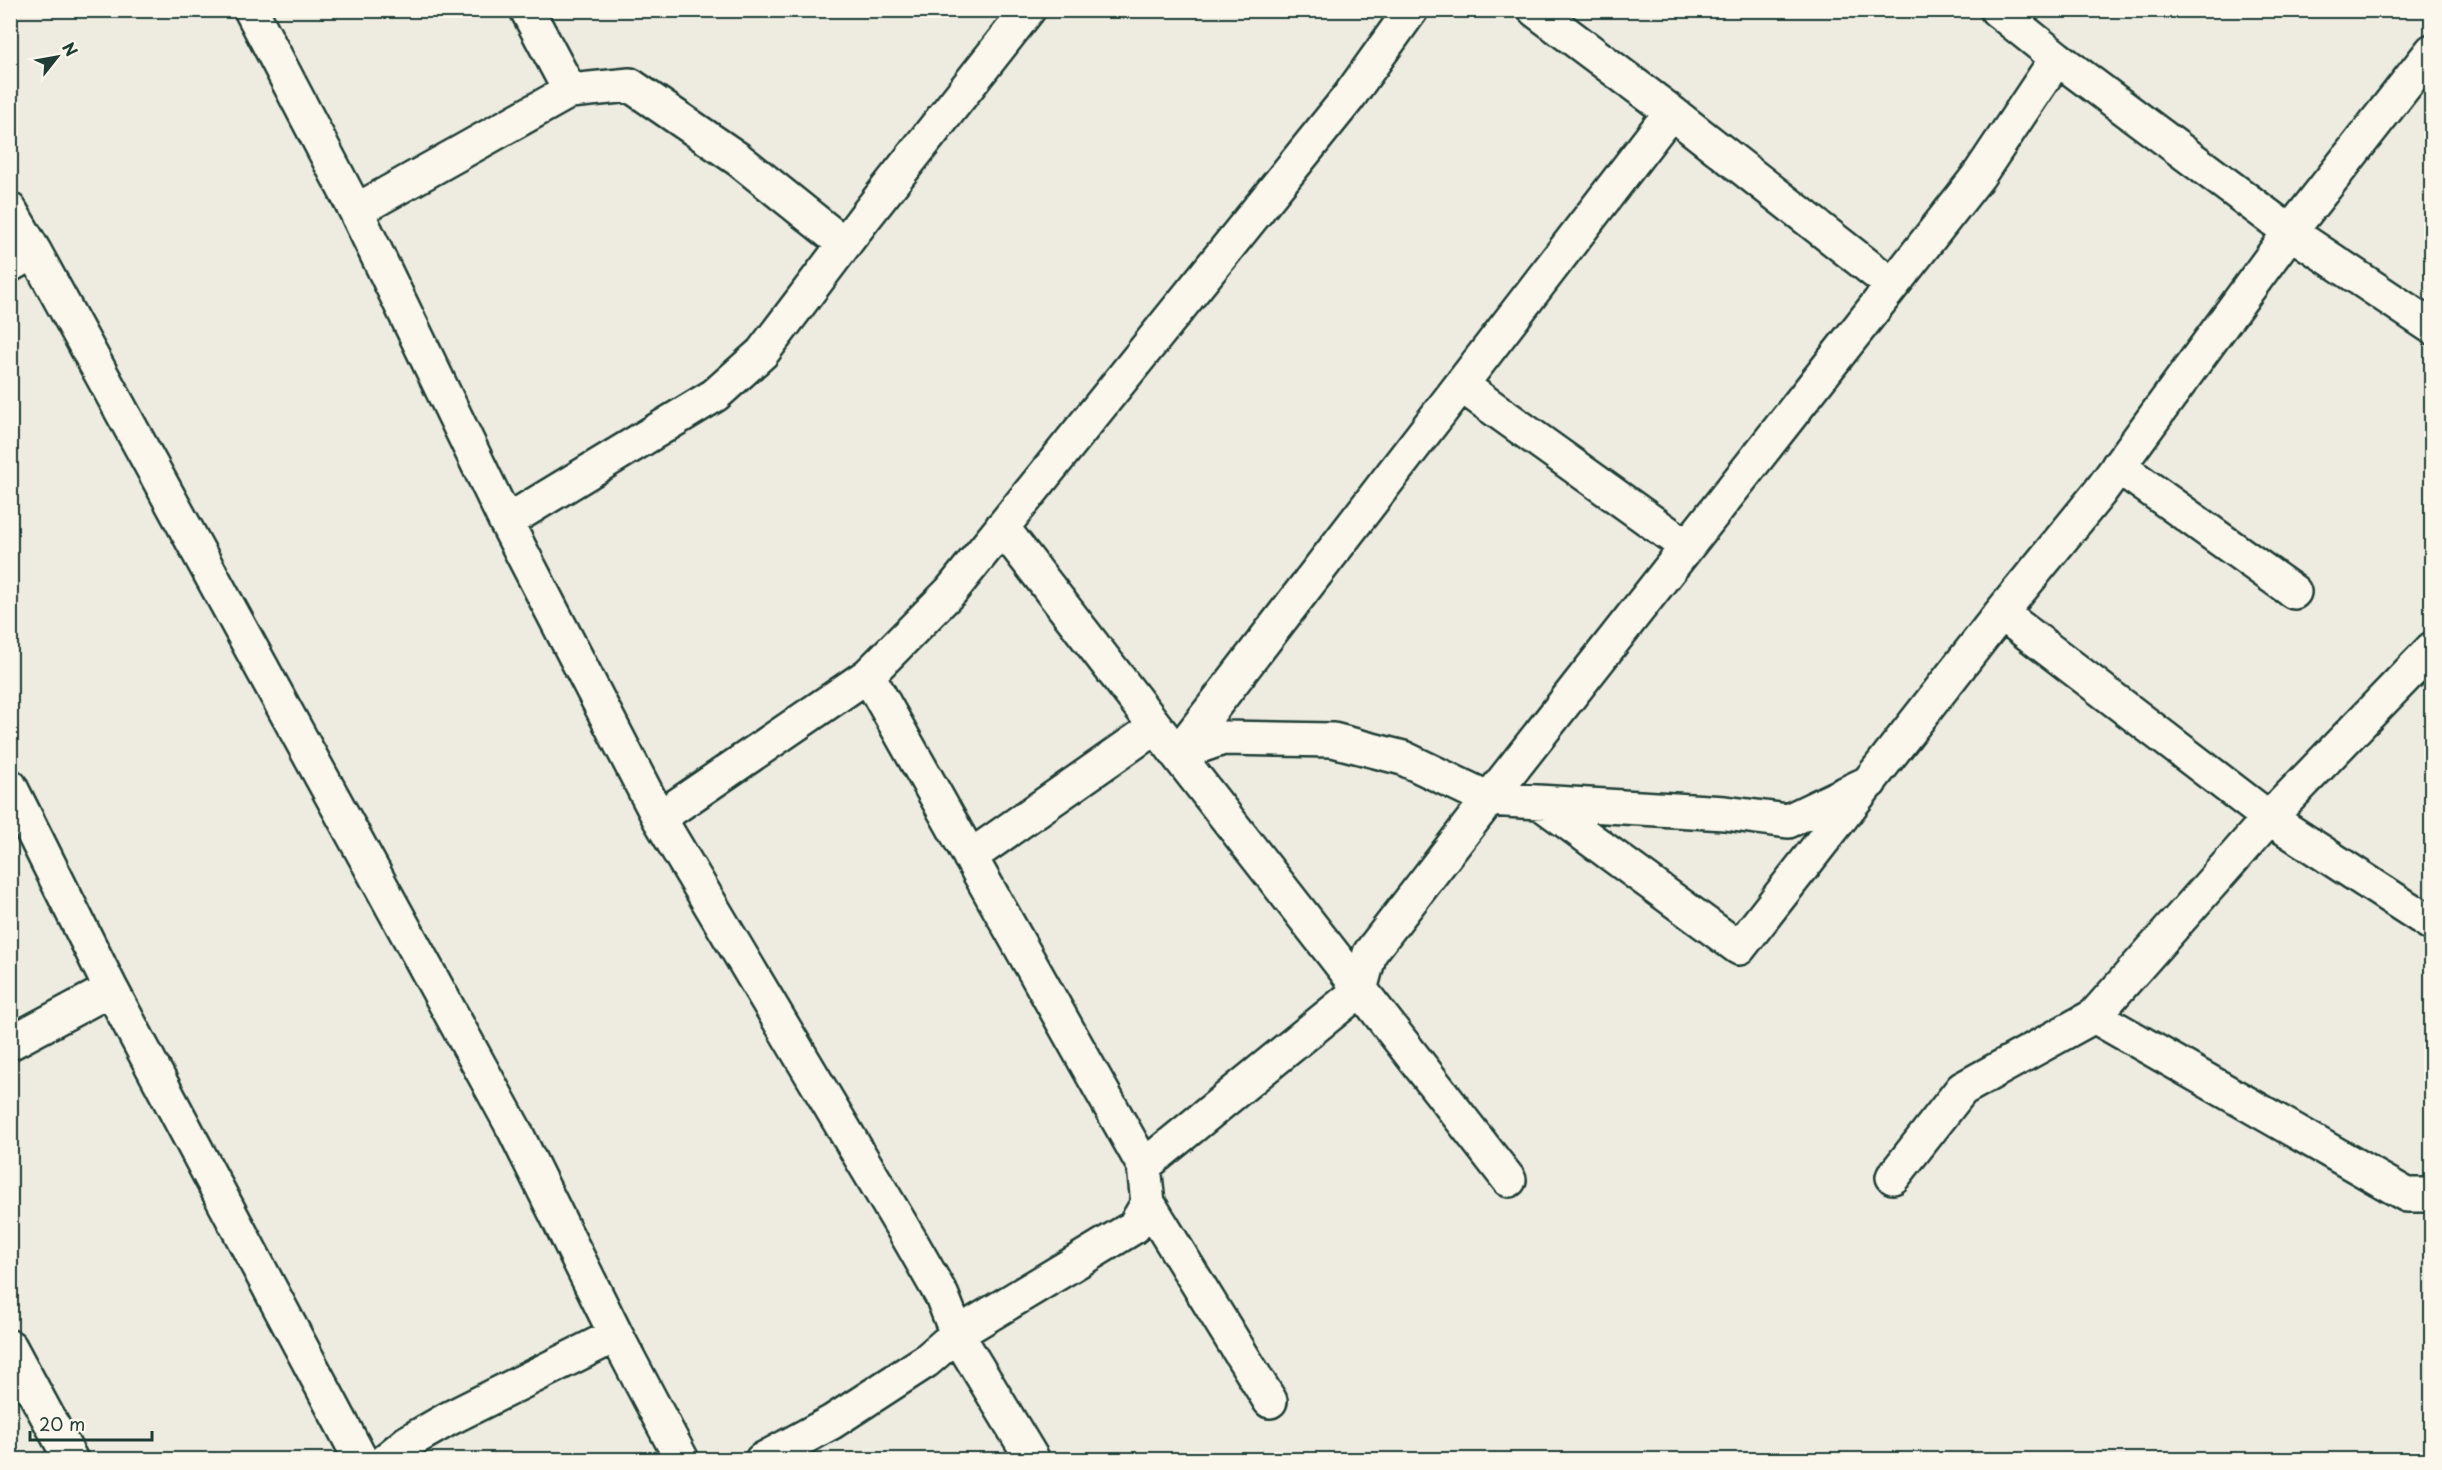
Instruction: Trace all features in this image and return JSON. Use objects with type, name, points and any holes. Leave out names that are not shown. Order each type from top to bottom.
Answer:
[{"type":"street","points":[[251,10],[356,211],[506,522],[659,818],[926,1268],[942,1296],[957,1334],[1033,1460]]},
{"type":"street","points":[[527,10],[570,91]]},
{"type":"street","points":[[506,522],[715,395],[762,353],[844,244],[1029,10]]},
{"type":"street","points":[[659,818],[868,675],[951,591],[1348,98],[1411,10]]},
{"type":"street","points":[[1535,10],[1671,112],[1892,285]]},
{"type":"street","points":[[1997,10],[2057,58],[2290,232],[2432,327]]},
{"type":"street","points":[[1541,803],[1739,948],[2001,613],[2099,493],[2290,232],[2432,51]]},
{"type":"street","points":[[1144,1166],[1360,990],[1370,953],[1979,175],[2057,58]]},
{"type":"street","points":[[356,211],[570,91],[630,85],[738,159],[844,244]]},
{"type":"street","points":[[1177,754],[1671,112]]},
{"type":"street","points":[[10,210],[22,258],[514,1129],[616,1335],[682,1460]]},
{"type":"street","points":[[1461,385],[1687,547]]},
{"type":"street","points":[[2118,466],[2294,592]]},
{"type":"street","points":[[1002,527],[1154,728],[1177,754],[1509,1180]]},
{"type":"street","points":[[2001,613],[2270,818],[2432,924]]},
{"type":"street","points":[[1893,1177],[1962,1089],[2094,1016],[2270,818],[2432,649]]},
{"type":"street","points":[[868,675],[1144,1166],[1148,1203],[1270,1401]]},
{"type":"street","points":[[970,857],[1154,728]]},
{"type":"street","points":[[1177,754],[1224,738],[1333,740],[1403,758],[1489,799],[1725,813],[1788,821],[1870,782]]},
{"type":"street","points":[[10,786],[111,988],[361,1460]]},
{"type":"street","points":[[10,1043],[111,988]]},
{"type":"street","points":[[2094,1016],[2407,1195],[2432,1195]]},
{"type":"street","points":[[762,1460],[832,1422],[926,1361],[957,1334],[1134,1227],[1148,1203]]},
{"type":"street","points":[[386,1460],[408,1442],[448,1419],[616,1335]]},
{"type":"street","points":[[10,1347],[71,1460]]}]
